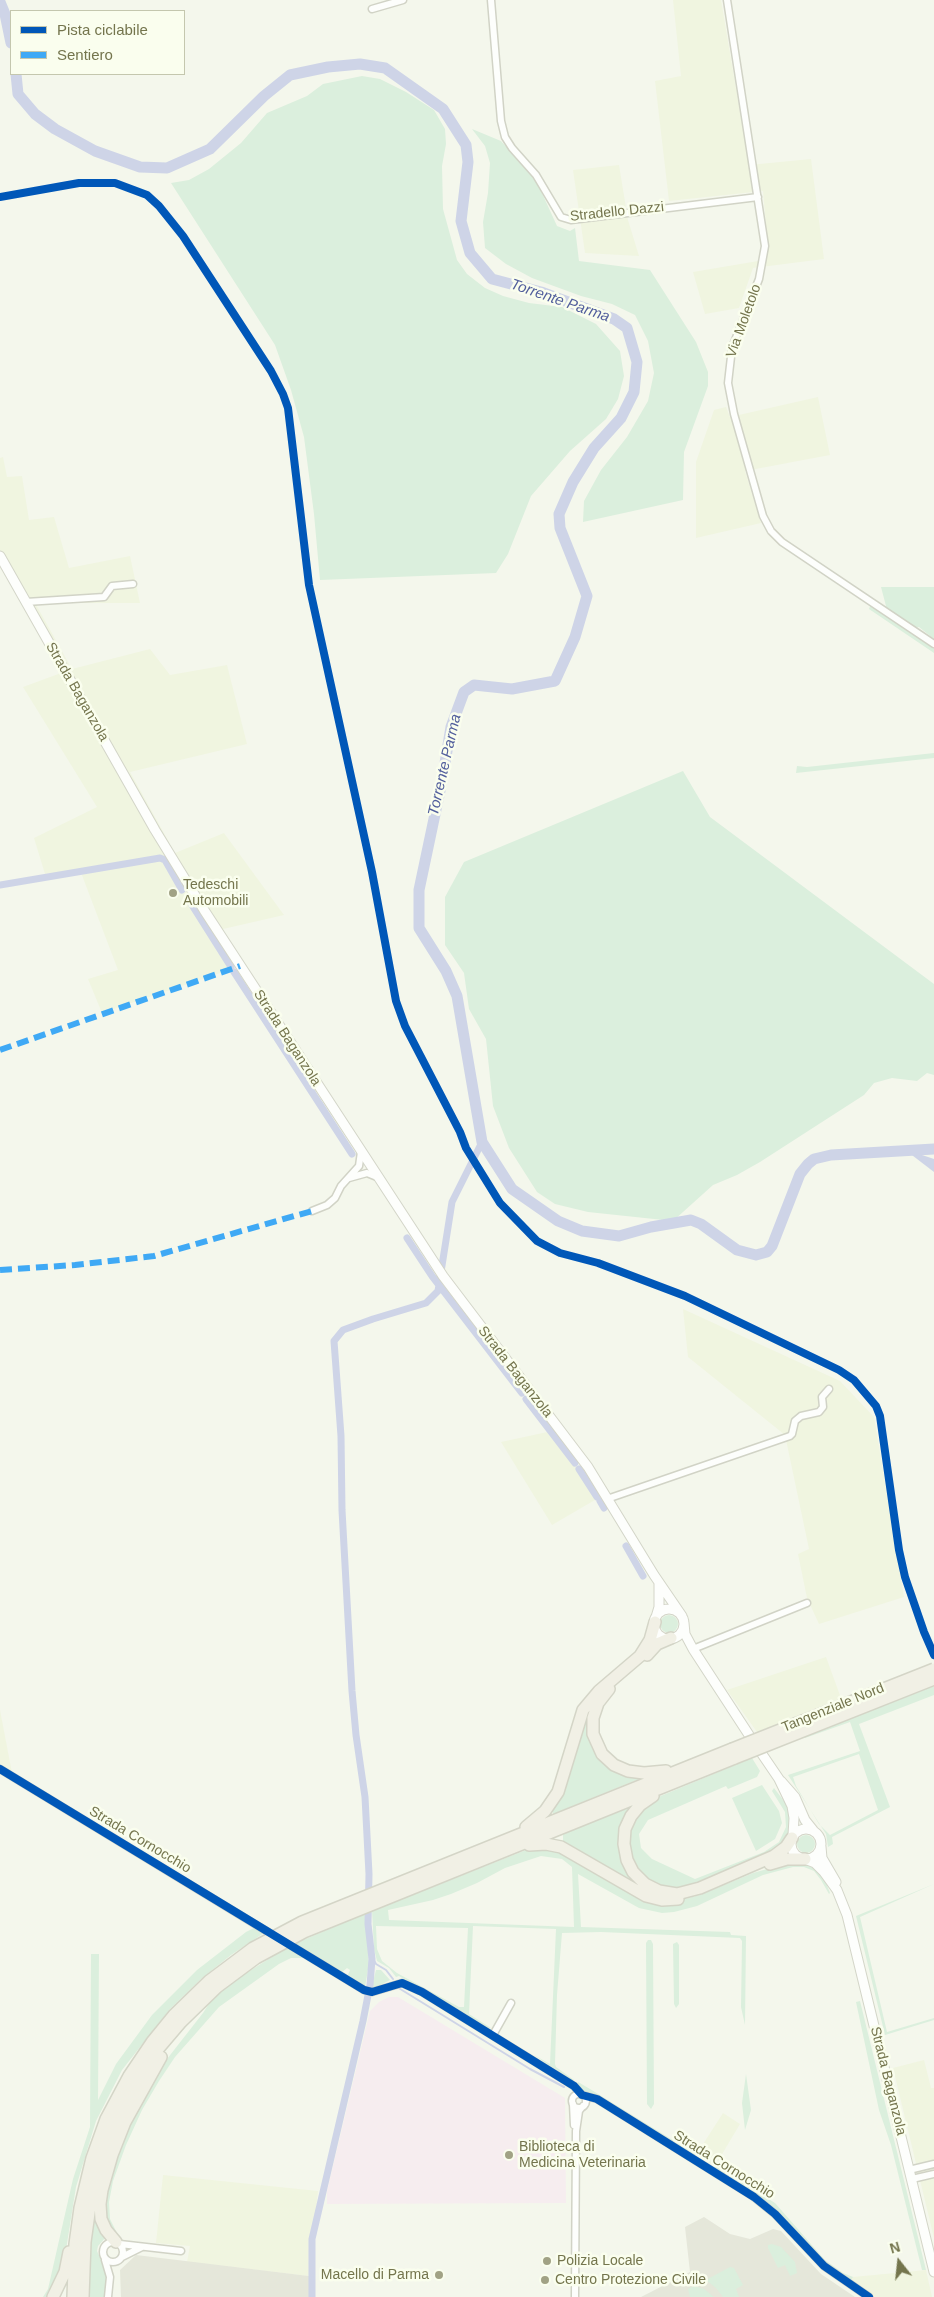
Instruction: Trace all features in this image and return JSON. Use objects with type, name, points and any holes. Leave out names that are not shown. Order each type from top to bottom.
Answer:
[{"type":"highway","points":[[404,1886],[445,1864],[522,1829],[545,1811],[560,1786],[576,1727],[583,1710],[599,1690],[640,1656],[650,1640],[655,1620]]},
{"type":"highway","points":[[671,1638],[655,1646],[642,1661],[601,1698],[593,1718],[593,1734],[596,1744],[602,1754],[614,1765],[623,1770],[639,1773],[664,1771],[707,1755],[730,1753]]},
{"type":"highway","name":"Tangenziale Nord","points":[[730,1753],[934,1669]]},
{"type":"highway","points":[[445,1864],[730,1753],[934,1679]]},
{"type":"highway","points":[[730,1753],[701,1776],[651,1797],[633,1813],[625,1829],[624,1848],[630,1866],[640,1880],[662,1892],[677,1894],[692,1891],[774,1856],[783,1850],[792,1838]]},
{"type":"highway","points":[[53,2297],[65,2272],[79,2192],[106,2119],[129,2076],[156,2036],[188,2000],[219,1972],[253,1948],[290,1928],[333,1915],[404,1886],[487,1858],[717,1765]]},
{"type":"highway","points":[[487,1858],[500,1856],[532,1845],[557,1846],[571,1852],[640,1893],[652,1898],[668,1900],[698,1894],[781,1860],[805,1859]]},
{"type":"highway","points":[[83,2297],[85,2242],[90,2206],[100,2164],[112,2130],[131,2091],[154,2055],[176,2027],[206,1996],[233,1974],[261,1954],[333,1915]]},
{"type":"highway","points":[[118,2243],[104,2227],[100,2208],[104,2181],[115,2146],[132,2108],[156,2066],[206,1996]]},
{"type":"highway","points":[[73,2297],[78,2222],[91,2161]]},
{"type":"main road","name":"Strada Baganzola","points":[[0,556],[191,889],[428,1254],[582,1459],[683,1620],[685,1634],[693,1649],[749,1735]]},
{"type":"main road","points":[[659,1583],[660,1607],[655,1620],[659,1635],[671,1638],[693,1649]]},
{"type":"main road","points":[[655,1620],[663,1611],[670,1609],[676,1611],[683,1620],[681,1632],[671,1638]]},
{"type":"main road","name":"Strada Baganzola","points":[[762,1754],[779,1779],[795,1797],[804,1820],[820,1837],[821,1856],[834,1876],[854,1941],[934,2272]]},
{"type":"main road","name":"Strada Baganzola","points":[[779,1779],[794,1812],[791,1846],[794,1852],[820,1866],[838,1892]]},
{"type":"main road","points":[[792,1838],[801,1829],[813,1830]]},
{"type":"main road","points":[[805,1859],[816,1855],[822,1847]]},
{"type":"street","points":[[372,9],[403,0]]},
{"type":"street","name":"Stradello Dazzi","points":[[491,0],[501,121],[505,137],[512,148],[536,174],[561,217],[571,220],[758,197]]},
{"type":"street","name":"Via Moletolo","points":[[727,0],[765,237],[764,261],[734,342],[728,376],[732,408],[765,520],[774,534],[785,544],[934,644]]},
{"type":"street","points":[[26,602],[104,597],[112,586],[133,584]]},
{"type":"street","points":[[358,1172],[361,1161],[360,1149]]},
{"type":"street","points":[[312,1211],[326,1205],[335,1198],[339,1189],[348,1179],[358,1172],[366,1170],[370,1164]]},
{"type":"street","points":[[358,1172],[380,1178]]},
{"type":"street","points":[[607,1499],[790,1436],[795,1422],[801,1416],[819,1412],[823,1406],[822,1397],[829,1389]]},
{"type":"street","points":[[693,1649],[807,1603]]},
{"type":"street","name":"Strada Cornocchio","points":[[0,1769],[268,1932]]},
{"type":"street","name":"Strada Cornocchio","points":[[290,1945],[364,1990],[372,1992],[402,1983],[414,1987],[576,2087],[582,2095],[592,2097],[762,2203],[781,2220],[824,2266],[869,2297]]},
{"type":"street","points":[[493,2036],[511,2003]]},
{"type":"street","points":[[570,2084],[574,2094],[576,2130],[575,2297]]},
{"type":"street","points":[[573,2101],[576,2095],[582,2095],[586,2100],[584,2106]]},
{"type":"street","points":[[573,2101],[578,2108],[584,2106]]},
{"type":"street","points":[[576,2130],[579,2111],[590,2102],[601,2103]]},
{"type":"street","points":[[910,2175],[934,2164]]},
{"type":"street","points":[[910,2175],[934,2174]]},
{"type":"street","points":[[108,2297],[110,2279],[123,2250],[118,2243]]},
{"type":"street","points":[[110,2279],[102,2250],[105,2244],[118,2243],[181,2251]]},
{"type":"street","points":[[103,2256],[110,2262],[146,2247]]},
{"type":"shaded area","points":[[673,0],[721,0],[749,165],[811,159],[824,259],[753,268],[739,308],[705,314],[693,272],[764,260],[768,249],[763,191],[669,201],[655,81],[681,76]]},
{"type":"shaded area","points":[[362,76],[380,79],[406,92],[434,110],[445,129],[446,144],[442,166],[443,209],[457,260],[467,274],[485,288],[503,296],[529,303],[562,307],[596,324],[620,351],[624,376],[618,399],[606,419],[570,451],[531,496],[508,554],[496,573],[320,580],[304,437],[291,390],[275,345],[171,183],[189,180],[209,169],[241,143],[267,113],[307,96],[323,84]]},
{"type":"shaded area","points":[[472,129],[501,141],[536,180],[557,226],[570,231],[575,228],[579,261],[650,270],[696,342],[708,372],[708,386],[684,452],[683,500],[583,522],[584,501],[601,470],[627,437],[648,401],[654,373],[648,341],[635,315],[612,304],[581,296],[532,278],[506,264],[485,248],[483,222],[488,193],[490,163],[485,146]]},
{"type":"shaded area","points":[[619,165],[628,220],[639,256],[585,253],[573,170]]},
{"type":"shaded area","points":[[818,397],[830,455],[745,471],[761,523],[696,538],[696,462],[714,410],[726,407],[730,417]]},
{"type":"shaded area","points":[[3,457],[7,477],[22,476],[29,520],[54,517],[69,568],[130,556],[140,603],[35,603],[72,669],[150,649],[170,675],[227,665],[247,744],[130,772],[175,853],[224,833],[284,915],[210,932],[235,968],[102,1013],[88,979],[118,970],[80,870],[45,874],[34,838],[97,807],[23,687],[61,673],[0,566],[0,458]]},
{"type":"shaded area","points":[[881,587],[934,587],[934,639],[919,627],[915,628],[884,607],[886,606]]},
{"type":"shaded area","points":[[871,604],[934,646],[934,653],[869,609]]},
{"type":"shaded area","points":[[934,753],[934,758],[796,773],[797,766],[807,767]]},
{"type":"shaded area","points":[[683,771],[710,817],[934,984],[934,1075],[927,1073],[917,1081],[892,1078],[874,1083],[864,1095],[760,1162],[737,1175],[713,1185],[673,1221],[588,1212],[555,1204],[537,1192],[509,1148],[493,1106],[486,1039],[469,1009],[464,973],[445,945],[445,897],[464,862]]},
{"type":"shaded area","points":[[683,1309],[840,1381],[874,1417],[904,1597],[819,1624],[807,1598],[798,1554],[809,1549],[785,1435],[688,1357]]},
{"type":"shaded area","points":[[552,1431],[600,1497],[552,1525],[501,1442]]},
{"type":"shaded area","points":[[665,1615],[673,1615],[678,1620],[676,1631],[665,1633],[660,1628],[660,1620]]},
{"type":"shaded area","points":[[826,1657],[841,1698],[757,1732],[727,1690]]},
{"type":"shaded area","points":[[934,1686],[934,1695],[859,1724],[890,1807],[832,1837],[833,1844],[828,1847],[826,1834],[821,1826],[830,1835],[878,1810],[859,1754],[793,1777],[810,1810],[788,1775],[860,1751],[850,1722],[804,1737]]},
{"type":"shaded area","points":[[589,1706],[590,1741],[595,1752],[598,1756],[639,1779],[553,1814],[553,1808]]},
{"type":"shaded area","points":[[0,1710],[12,1773],[0,1766]]},
{"type":"shaded area","points":[[752,1758],[760,1771],[757,1777],[728,1789],[726,1786],[648,1820],[639,1834],[641,1848],[652,1859],[695,1879],[764,1852],[779,1842],[786,1827],[785,1812],[772,1791],[774,1788],[787,1805],[791,1818],[789,1834],[782,1847],[695,1887],[671,1891],[642,1877],[629,1855],[630,1823],[651,1800]]},
{"type":"shaded area","points":[[762,1785],[779,1811],[782,1823],[775,1839],[756,1851],[732,1798]]},
{"type":"shaded area","points":[[629,1808],[624,1823],[639,1886],[563,1841],[563,1835],[567,1832]]},
{"type":"shaded area","points":[[802,1835],[810,1835],[815,1840],[813,1851],[802,1853],[797,1848],[797,1840]]},
{"type":"shaded area","points":[[531,1848],[553,1848],[674,1902],[700,1895],[753,1873],[781,1865],[806,1864],[812,1866],[823,1875],[830,1893],[814,1871],[804,1867],[793,1867],[763,1875],[697,1906],[662,1913],[639,1908],[578,1874],[581,1927],[730,1932],[731,1935],[746,1936],[745,2025],[741,2007],[742,1941],[740,1938],[601,1932],[562,1933],[557,1995],[555,2064],[556,2067],[574,2080],[572,2081],[534,2055],[550,2064],[556,1929],[473,1926],[469,2014],[491,2028],[488,2029],[399,1976],[396,1977],[389,1968],[377,1961],[374,1949],[372,1911]],"holes":[[[541,1856],[562,1859],[572,1867],[574,1927],[389,1920],[388,1910],[451,1894],[505,1868]],[[376,1926],[468,1928],[464,2007],[459,2007],[397,1973],[382,1961],[377,1949]]]},
{"type":"shaded area","points":[[934,1884],[860,1917],[887,2032],[934,2018],[934,2020],[885,2035],[856,1916]]},
{"type":"shaded area","points":[[366,1913],[369,1964],[365,1987],[347,1977],[350,1970],[347,1968],[341,1973],[292,1945]]},
{"type":"shaded area","points":[[254,1928],[264,1933],[231,1955],[201,1979],[170,2009],[122,2070],[96,2121],[76,2187],[65,2256],[53,2291],[48,2297],[43,2297],[48,2289],[73,2179],[90,2127],[91,1954],[99,1954],[98,2100],[116,2064],[152,2015],[197,1970],[246,1932]]},
{"type":"shaded area","points":[[648,1940],[651,1940],[653,1944],[654,2104],[651,2109],[647,2104],[646,1943]]},
{"type":"shaded area","points":[[677,1942],[679,1945],[679,2004],[676,2008],[674,2004],[673,1944]]},
{"type":"shaded area","points":[[288,1947],[305,1958],[291,1958],[279,1964],[219,2007],[175,2057],[159,2081],[142,2110],[126,2145],[113,2181],[109,2202],[110,2219],[119,2237],[115,2235],[107,2220],[104,2204],[122,2138],[143,2097],[167,2059],[212,1999],[235,1980]]},
{"type":"shaded area","points":[[376,1970],[381,1970],[390,1980],[375,1988],[372,1986]]},
{"type":"shaded area","points":[[389,1997],[398,1997],[565,2098],[566,2203],[327,2204],[327,2191],[370,2011],[379,2002]]},
{"type":"shaded area","points":[[860,2001],[926,2270],[922,2270],[891,2145],[879,2110],[856,2002]]},
{"type":"shaded area","points":[[924,2060],[931,2088],[934,2088],[934,2238],[893,2068]]},
{"type":"shaded area","points":[[746,2074],[751,2110],[745,2130],[742,2103]]},
{"type":"shaded area","points":[[578,2082],[697,2155],[693,2156],[584,2091],[577,2085]]},
{"type":"shaded area","points":[[723,2113],[740,2124],[715,2166],[696,2155]]},
{"type":"shaded area","points":[[715,2166],[775,2203],[825,2260],[843,2273],[853,2277],[850,2282],[818,2258],[774,2209],[715,2169]]},
{"type":"shaded area","points":[[163,2175],[318,2191],[309,2276],[187,2262],[190,2246],[156,2243]]},
{"type":"shaded area","points":[[96,2207],[106,2237],[98,2246],[97,2251],[107,2273],[104,2297],[89,2297],[91,2243]]},
{"type":"shaded area","points":[[704,2217],[730,2234],[750,2239],[773,2229],[781,2231],[821,2274],[855,2297],[641,2297],[690,2272],[685,2227]]},
{"type":"shaded area","points":[[772,2244],[781,2247],[795,2262],[797,2273],[790,2276],[785,2265],[778,2268],[768,2248],[768,2245]]},
{"type":"shaded area","points":[[136,2255],[309,2276],[309,2297],[121,2297],[120,2270]]},
{"type":"shaded area","points":[[730,2267],[734,2268],[743,2285],[736,2289],[739,2297],[723,2297],[706,2280]]},
{"type":"shaded area","points":[[926,2270],[932,2297],[875,2297],[850,2282],[853,2277]]},
{"type":"shaded area","points":[[694,2286],[704,2289],[714,2297],[690,2297],[688,2289]]},
{"type":"water","points":[[904,1149],[934,1159],[934,1172]]},
{"type":"waterway","name":"Torrente Parma","points":[[0,2],[5,14],[10,38]]},
{"type":"waterway","name":"Torrente Parma","points":[[16,75],[18,94],[35,114],[55,129],[95,151],[140,167],[167,168],[210,149],[264,96],[290,75],[328,67],[360,64],[385,68],[443,109],[466,145],[468,162],[461,221],[470,253],[492,279],[541,292],[614,319],[627,328],[637,362],[634,392],[621,418],[594,448],[573,482],[559,514],[560,528],[587,596],[575,637],[555,681],[512,689],[474,685],[464,692],[451,727],[442,781],[419,890],[419,928],[446,971],[457,996],[482,1142],[512,1189],[558,1221],[582,1231],[619,1236],[651,1227],[691,1220],[701,1224],[737,1250],[756,1255],[767,1252],[772,1246],[800,1174],[814,1159],[831,1155],[934,1149]]},
{"type":"waterway","points":[[0,885],[160,858],[165,860],[182,890]]},
{"type":"waterway","points":[[190,902],[231,967]]},
{"type":"waterway","points":[[234,972],[352,1154]]},
{"type":"waterway","points":[[312,2297],[312,2239],[363,2021],[370,1985],[372,1959],[368,1924],[369,1874],[365,1797],[352,1691],[342,1510],[341,1436],[334,1341],[343,1330],[426,1303],[438,1291],[452,1202],[482,1142]]},
{"type":"waterway","points":[[407,1238],[432,1276],[522,1393]]},
{"type":"waterway","points":[[526,1399],[575,1463]]},
{"type":"waterway","points":[[579,1469],[597,1497]]},
{"type":"waterway","points":[[600,1501],[604,1508]]},
{"type":"waterway","points":[[626,1546],[643,1576]]},
{"type":"waterway","points":[[371,1955],[376,1964],[386,1970],[393,1979]]},
{"type":"waterway","points":[[397,1987],[530,2069],[564,2087]]},
{"type":"marked path","points":[[0,1050],[240,966]]},
{"type":"marked path","points":[[0,1270],[75,1265],[154,1256],[312,1211]]},
{"type":"cycle path","points":[[0,197],[79,183],[115,183],[147,195],[159,206],[183,236],[271,371],[288,408],[309,585],[372,872],[396,1001],[405,1026],[460,1132],[466,1148],[500,1203],[537,1241],[560,1253],[598,1263],[685,1296],[839,1370],[854,1380],[876,1406],[880,1416],[899,1550],[905,1577],[934,1655]]},
{"type":"cycle path","points":[[0,1769],[364,1990],[372,1992],[402,1983],[422,1992],[574,2086],[582,2095],[597,2099],[754,2197],[775,2214],[824,2266],[869,2297]]},
{"type":"place","name":"Tedeschi Automobili","points":[[173,893]]},
{"type":"place","name":"Biblioteca di Medicina Veterinaria","points":[[509,2155]]},
{"type":"place","name":"Polizia Locale","points":[[547,2261]]},
{"type":"place","name":"Macello di Parma","points":[[439,2275]]},
{"type":"place","name":"Centro Protezione Civile","points":[[545,2280]]}]
